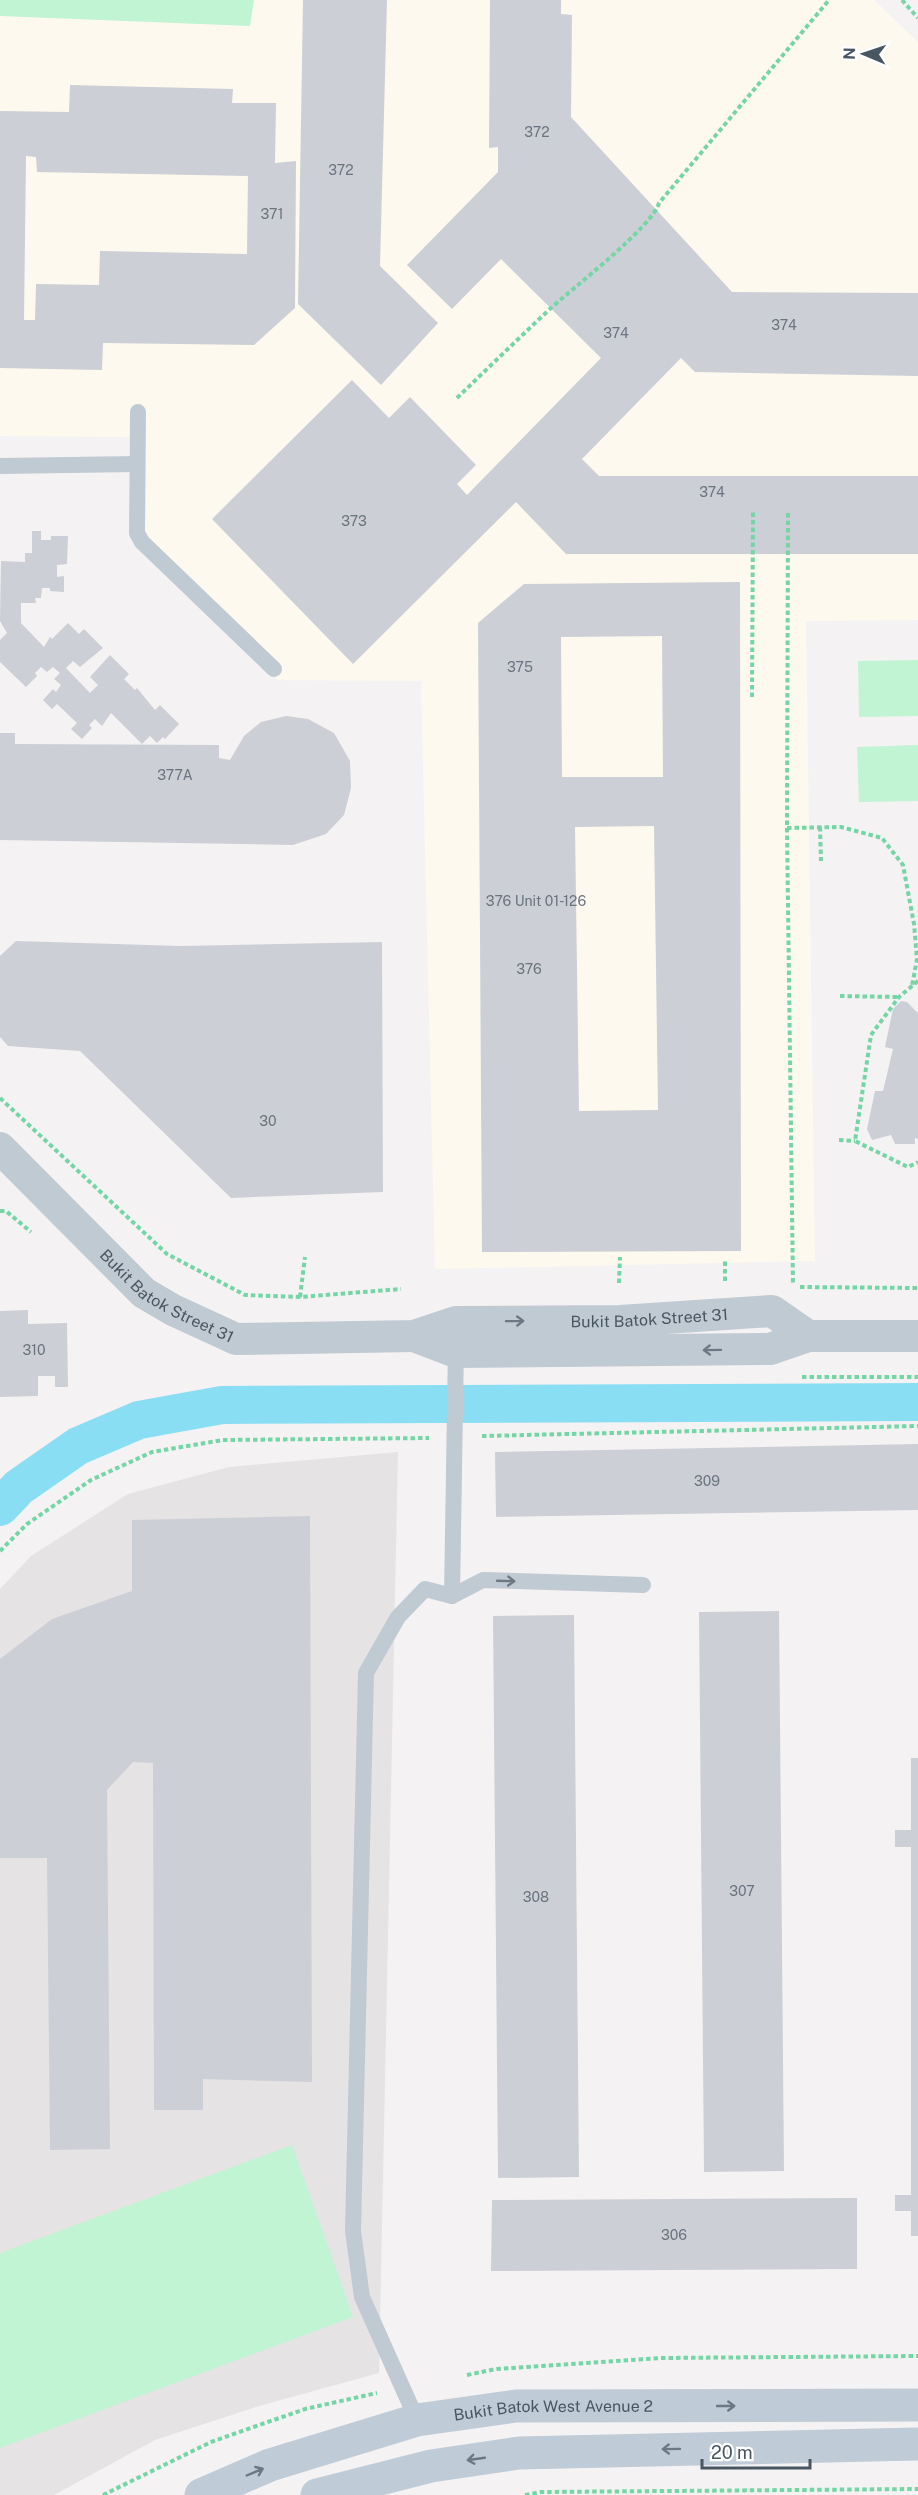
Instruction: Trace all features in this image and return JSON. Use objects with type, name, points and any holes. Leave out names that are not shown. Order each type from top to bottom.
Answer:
[{"type":"main road","name":"Bukit Batok West Avenue 2","points":[[201,2495],[270,2465],[341,2441],[417,2420],[516,2406],[918,2405]]},
{"type":"main road","points":[[317,2495],[431,2466],[519,2453],[918,2444]]},
{"type":"street","name":"Bukit Batok Street 31","points":[[0,1148],[144,1293],[202,1324],[237,1339],[414,1336],[770,1349],[808,1336],[918,1336]]},
{"type":"lane","points":[[138,412],[137,533],[142,542],[274,669]]},
{"type":"lane","points":[[0,466],[137,464]]},
{"type":"lane","points":[[452,1596],[456,1337]]},
{"type":"lane","points":[[417,2420],[362,2297],[353,2232],[366,1673],[398,1617],[425,1589],[452,1596],[483,1580],[643,1585]]},
{"type":"path","points":[[457,398],[657,211],[659,203],[829,0]]},
{"type":"path","points":[[902,0],[918,18]]},
{"type":"path","points":[[752,697],[753,512]]},
{"type":"path","points":[[788,513],[787,828],[793,1287]]},
{"type":"path","points":[[820,827],[821,861]]},
{"type":"path","points":[[787,828],[842,827],[882,838],[903,865],[914,924],[917,959],[912,986]]},
{"type":"path","points":[[855,1141],[871,1035],[898,998],[918,981]]},
{"type":"path","points":[[840,996],[898,998]]},
{"type":"path","points":[[0,1098],[167,1254],[245,1295],[300,1297],[401,1289]]},
{"type":"path","points":[[839,1140],[855,1141],[908,1167],[918,1162]]},
{"type":"path","points":[[300,1297],[305,1257]]},
{"type":"path","points":[[619,1283],[620,1257]]},
{"type":"path","points":[[725,1287],[726,1260]]},
{"type":"path","points":[[525,2495],[541,2492],[918,2489]]},
{"type":"shaded area","points":[[0,0],[874,0],[918,42],[918,620],[806,621],[815,1261],[435,1269],[421,681],[277,680],[129,533],[129,437],[0,436]]},
{"type":"shaded area","points":[[398,1452],[379,2373],[259,2406],[155,2440],[54,2495],[0,2495],[0,1589],[31,1556],[128,1494],[229,1467]]},
{"type":"green space","points":[[0,0],[254,0],[250,26],[0,16]]},
{"type":"green space","points":[[918,660],[918,716],[859,717],[858,661]]},
{"type":"green space","points":[[918,745],[918,801],[859,802],[857,747]]},
{"type":"green space","points":[[292,2145],[353,2317],[0,2448],[0,2253]]},
{"type":"building","points":[[303,0],[387,0],[380,266],[438,323],[381,385],[298,304]]},
{"type":"building","points":[[490,0],[561,0],[561,14],[572,15],[571,117],[732,292],[918,293],[918,376],[695,372],[681,358],[582,459],[599,476],[918,476],[918,554],[566,554],[516,502],[353,664],[212,519],[352,380],[389,418],[410,397],[476,465],[457,484],[467,495],[601,358],[501,259],[452,309],[407,265],[498,172],[498,147],[489,148]]},
{"type":"building","points":[[70,85],[233,89],[232,103],[276,103],[275,163],[296,161],[295,308],[254,345],[103,343],[102,370],[0,368],[0,111],[69,112]],"holes":[[[26,156],[36,157],[37,172],[248,176],[247,254],[100,251],[99,285],[36,284],[35,320],[24,320]]]},
{"type":"building","points":[[32,531],[41,531],[41,540],[51,540],[51,536],[68,536],[67,564],[57,565],[57,577],[64,576],[64,592],[42,588],[41,598],[35,598],[36,603],[21,603],[21,623],[44,647],[50,637],[52,639],[68,623],[79,634],[84,629],[103,648],[80,667],[73,661],[66,668],[90,693],[98,685],[90,677],[110,655],[129,674],[124,679],[135,690],[137,688],[155,710],[160,705],[179,724],[165,739],[163,737],[157,743],[150,736],[142,744],[111,713],[102,726],[95,719],[89,725],[92,728],[82,739],[71,729],[77,723],[57,704],[52,709],[43,700],[53,689],[56,692],[61,685],[54,679],[60,673],[53,667],[47,672],[41,667],[35,673],[37,676],[26,687],[0,662],[0,640],[7,633],[0,621],[1,561],[25,562],[25,553],[32,553]]},
{"type":"building","points":[[740,582],[741,1251],[482,1252],[478,623],[524,584]],"holes":[[[662,636],[663,777],[562,777],[561,637]],[[654,826],[658,1110],[579,1111],[575,827]]]},
{"type":"building","points":[[286,716],[308,719],[334,733],[350,761],[351,788],[344,815],[326,834],[293,845],[0,840],[0,733],[15,733],[15,744],[219,745],[219,758],[230,760],[244,736],[261,722]]},
{"type":"building","points":[[16,941],[181,946],[382,942],[383,1192],[231,1198],[80,1051],[8,1046],[0,1037],[0,956]]},
{"type":"building","points":[[901,1001],[907,1002],[918,1013],[918,1139],[915,1138],[915,1144],[895,1144],[891,1135],[872,1140],[867,1129],[875,1091],[883,1091],[893,1049],[885,1047],[893,1009]]},
{"type":"building","points":[[28,1310],[28,1324],[67,1323],[68,1387],[55,1387],[55,1376],[38,1376],[38,1396],[0,1397],[0,1311]]},
{"type":"building","points":[[918,1444],[918,1510],[496,1517],[495,1452]]},
{"type":"building","points":[[310,1516],[312,2082],[203,2079],[203,2110],[154,2110],[153,1763],[133,1762],[107,1790],[110,2149],[50,2150],[47,1858],[0,1858],[0,1659],[52,1619],[132,1591],[132,1520]]},
{"type":"building","points":[[779,1611],[784,2171],[704,2172],[699,1612]]},
{"type":"building","points":[[574,1615],[579,2177],[498,2178],[493,1616]]},
{"type":"building","points":[[911,1758],[918,1758],[918,2236],[911,2236],[911,2211],[895,2211],[895,2195],[911,2195],[911,1847],[895,1847],[895,1830],[911,1830]]},
{"type":"building","points":[[857,2198],[857,2269],[491,2271],[492,2200]]},
{"type":"waterway","points":[[0,1507],[19,1487],[78,1446],[139,1420],[222,1405],[918,1402]]}]
